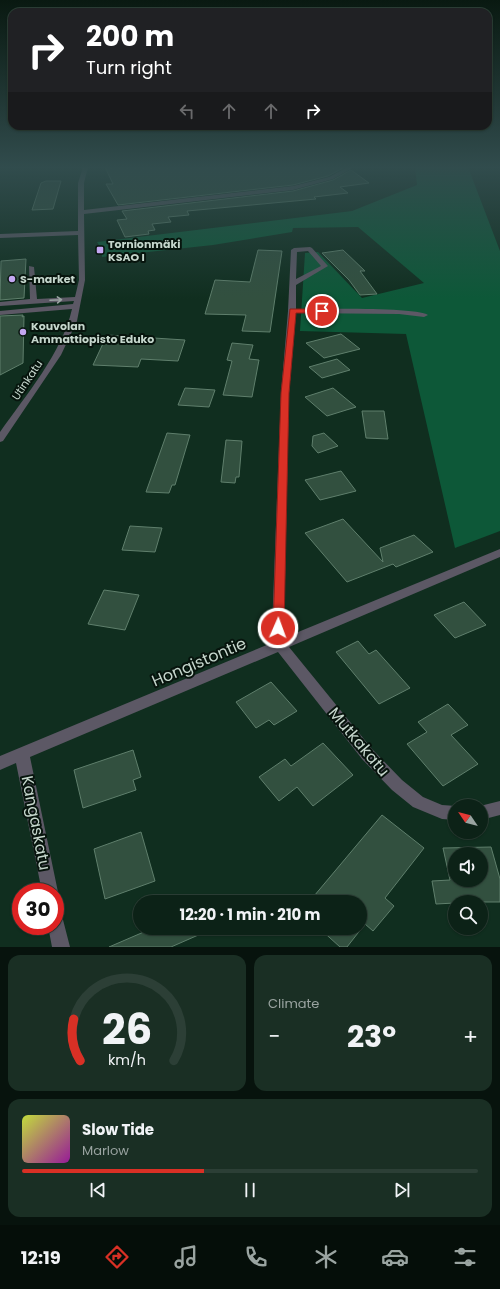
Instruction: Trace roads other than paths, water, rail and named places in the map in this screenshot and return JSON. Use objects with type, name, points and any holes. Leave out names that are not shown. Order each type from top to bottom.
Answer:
[{"type":"street","points":[[82,212],[89,211]]},
{"type":"street","name":"Utinkatu","points":[[0,438],[57,355],[70,329],[78,302],[82,280],[82,212]]},
{"type":"street","points":[[0,236],[81,233]]},
{"type":"street","points":[[31,267],[34,301]]},
{"type":"street","points":[[281,646],[278,628],[285,393],[293,284]]},
{"type":"street","points":[[0,304],[34,301],[78,302]]},
{"type":"street","points":[[0,313],[78,302]]},
{"type":"street","points":[[292,311],[400,312],[424,315]]},
{"type":"street","name":"Hongistontie","points":[[0,763],[500,553]]},
{"type":"street","name":"Mutkakatu","points":[[281,646],[367,754],[397,785],[418,802],[442,812],[448,812]]},
{"type":"street","name":"Kangaskatu","points":[[22,754],[48,883]]},
{"type":"street","points":[[488,811],[500,808]]},
{"type":"street","points":[[59,935],[61,947]]},
{"type":"place","name":"Tornionmäki KSAO I","points":[[100,250]]},
{"type":"place","name":"S-market","points":[[12,279]]},
{"type":"place","name":"Kouvolan Ammattiopisto Eduko","points":[[23,332]]}]
